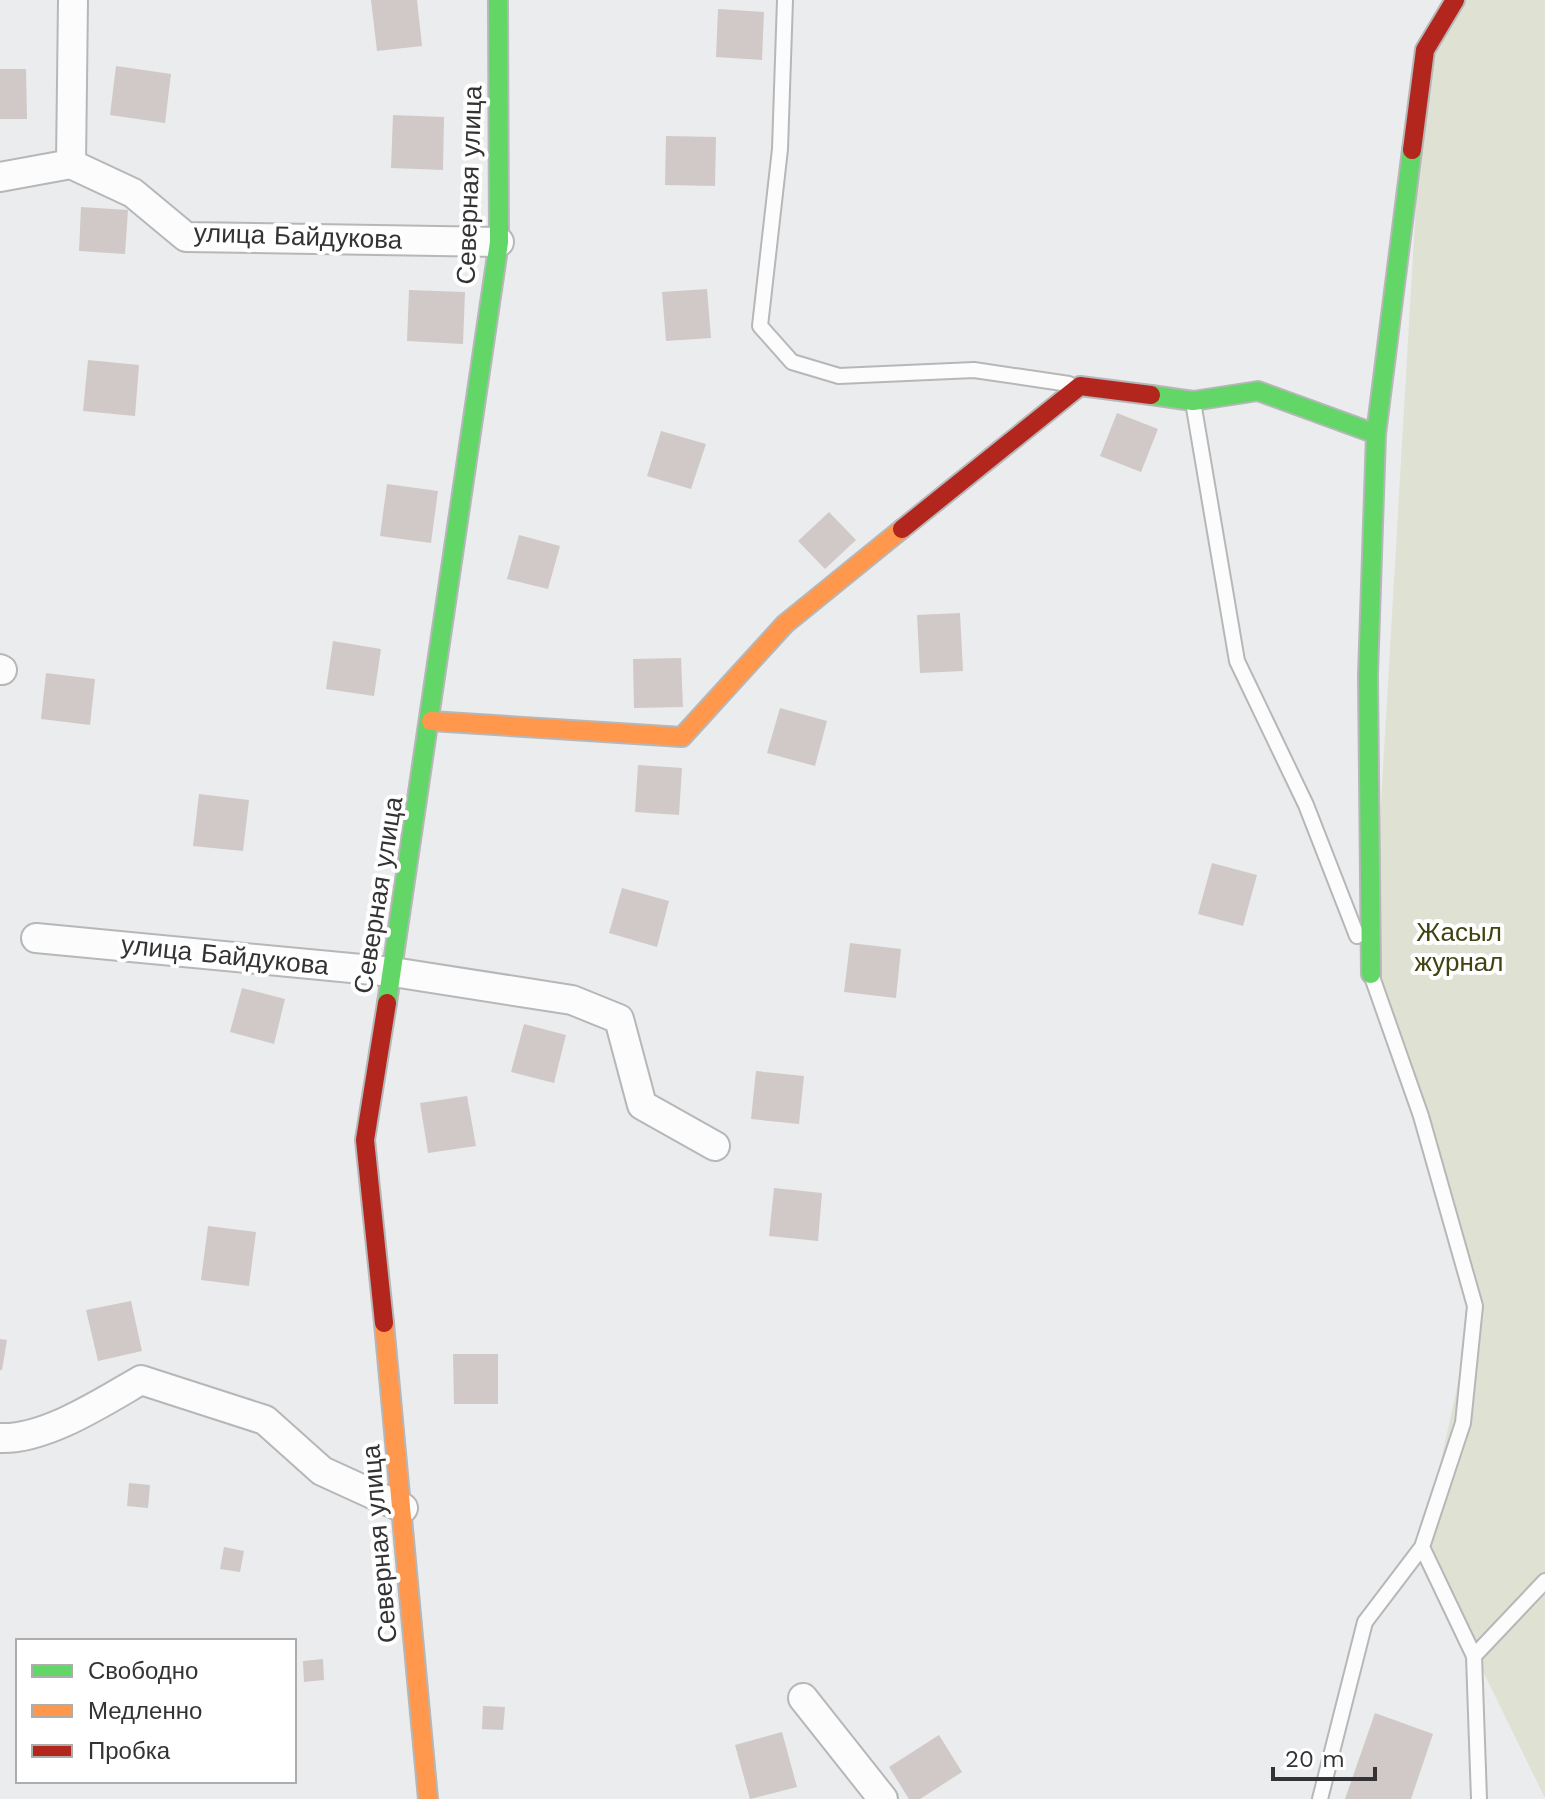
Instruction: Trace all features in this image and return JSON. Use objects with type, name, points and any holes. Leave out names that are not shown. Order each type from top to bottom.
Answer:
[{"type":"street","points":[[0,177],[71,164],[73,0]]},
{"type":"street","name":"Северная улица","points":[[428,1799],[403,1508],[365,1140],[431,721],[499,242],[498,0]]},
{"type":"street","points":[[1371,974],[1368,676],[1376,434],[1425,50],[1455,0]]},
{"type":"street","name":"улица Байдукова","points":[[71,164],[133,193],[186,237],[499,242]]},
{"type":"street","points":[[431,721],[682,737],[785,624],[1080,386],[1193,401],[1258,391],[1376,434]]},
{"type":"street","name":"улица Байдукова","points":[[36,938],[393,972],[572,1000],[619,1019],[642,1105],[715,1146]]},
{"type":"street","points":[[0,1438],[18,1439],[86,1412],[141,1380],[265,1420],[322,1471],[403,1508]]},
{"type":"street","points":[[803,1698],[883,1799]]},
{"type":"lane","points":[[785,0],[780,149],[760,326],[792,362],[839,376],[974,370],[1080,386]]},
{"type":"lane","points":[[1193,401],[1237,661],[1306,805],[1371,974],[1421,1116],[1475,1306],[1463,1423],[1422,1547],[1365,1622],[1320,1799]]},
{"type":"lane","points":[[1422,1547],[1474,1656],[1479,1799]]},
{"type":"lane","points":[[1474,1656],[1545,1581]]},
{"type":"green space","name":"Жасыл журнал","points":[[1465,0],[1545,0],[1545,1798],[1422,1547],[1475,1306],[1371,974],[1425,50]]},
{"type":"building","points":[[371,0],[417,0],[422,46],[377,51]]},
{"type":"building","points":[[718,9],[764,12],[762,60],[716,57]]},
{"type":"building","points":[[116,66],[171,74],[165,123],[110,115]]},
{"type":"building","points":[[0,69],[26,69],[27,119],[0,119]]},
{"type":"building","points":[[393,115],[444,117],[443,170],[391,168]]},
{"type":"building","points":[[666,136],[716,137],[715,186],[665,185]]},
{"type":"building","points":[[81,207],[128,210],[125,254],[79,251]]},
{"type":"building","points":[[707,289],[711,338],[666,341],[662,292]]},
{"type":"building","points":[[409,290],[465,292],[463,344],[407,341]]},
{"type":"building","points":[[88,360],[139,365],[135,416],[83,411]]},
{"type":"building","points":[[1117,413],[1158,429],[1141,472],[1100,456]]},
{"type":"building","points":[[661,431],[706,444],[691,489],[647,476]]},
{"type":"building","points":[[387,484],[438,491],[431,543],[380,536]]},
{"type":"building","points":[[829,512],[856,540],[825,569],[798,541]]},
{"type":"building","points":[[519,535],[560,546],[548,589],[507,579]]},
{"type":"building","points":[[960,613],[963,671],[920,673],[917,615]]},
{"type":"building","points":[[333,641],[381,649],[374,696],[326,689]]},
{"type":"building","points":[[681,658],[683,707],[634,708],[633,659]]},
{"type":"building","points":[[46,673],[95,679],[90,725],[41,719]]},
{"type":"building","points":[[780,708],[827,721],[815,766],[767,753]]},
{"type":"building","points":[[638,765],[682,768],[679,815],[635,812]]},
{"type":"building","points":[[199,794],[249,800],[243,851],[193,846]]},
{"type":"building","points":[[1212,863],[1257,875],[1243,926],[1198,914]]},
{"type":"building","points":[[622,888],[669,901],[657,947],[609,933]]},
{"type":"building","points":[[850,943],[901,949],[896,998],[844,992]]},
{"type":"building","points":[[242,988],[285,999],[274,1044],[230,1032]]},
{"type":"building","points":[[524,1024],[566,1035],[554,1083],[511,1072]]},
{"type":"building","points":[[756,1071],[804,1076],[799,1124],[751,1119]]},
{"type":"building","points":[[467,1096],[476,1146],[428,1153],[420,1103]]},
{"type":"building","points":[[774,1188],[822,1193],[818,1241],[769,1236]]},
{"type":"building","points":[[208,1226],[256,1232],[249,1286],[201,1280]]},
{"type":"building","points":[[131,1301],[142,1351],[98,1361],[86,1310]]},
{"type":"building","points":[[0,1339],[7,1340],[2,1370],[0,1370]]},
{"type":"building","points":[[453,1354],[498,1354],[498,1404],[454,1404]]},
{"type":"building","points":[[129,1483],[150,1485],[148,1508],[127,1506]]},
{"type":"building","points":[[224,1547],[244,1551],[240,1572],[220,1569]]},
{"type":"building","points":[[323,1659],[324,1680],[304,1682],[303,1661]]},
{"type":"building","points":[[483,1706],[505,1707],[503,1730],[482,1729]]},
{"type":"building","points":[[1375,1713],[1433,1734],[1411,1799],[1345,1799]]},
{"type":"building","points":[[782,1732],[797,1787],[750,1799],[735,1745]]},
{"type":"building","points":[[939,1735],[962,1772],[920,1799],[909,1799],[889,1767]]},
{"type":"traffic: fast","points":[[387,1003],[499,242],[498,0]]},
{"type":"traffic: fast","points":[[1371,974],[1368,676],[1376,434],[1412,150]]},
{"type":"traffic: fast","points":[[1151,395],[1193,401],[1258,391],[1376,434]]},
{"type":"traffic: slow","points":[[431,721],[682,737],[785,624],[902,529]]},
{"type":"traffic: slow","points":[[384,1323],[428,1799]]},
{"type":"traffic: jam","points":[[1412,150],[1425,50],[1455,0]]},
{"type":"traffic: jam","points":[[902,529],[1080,386],[1151,395]]},
{"type":"traffic: jam","points":[[384,1323],[365,1140],[387,1003]]}]
